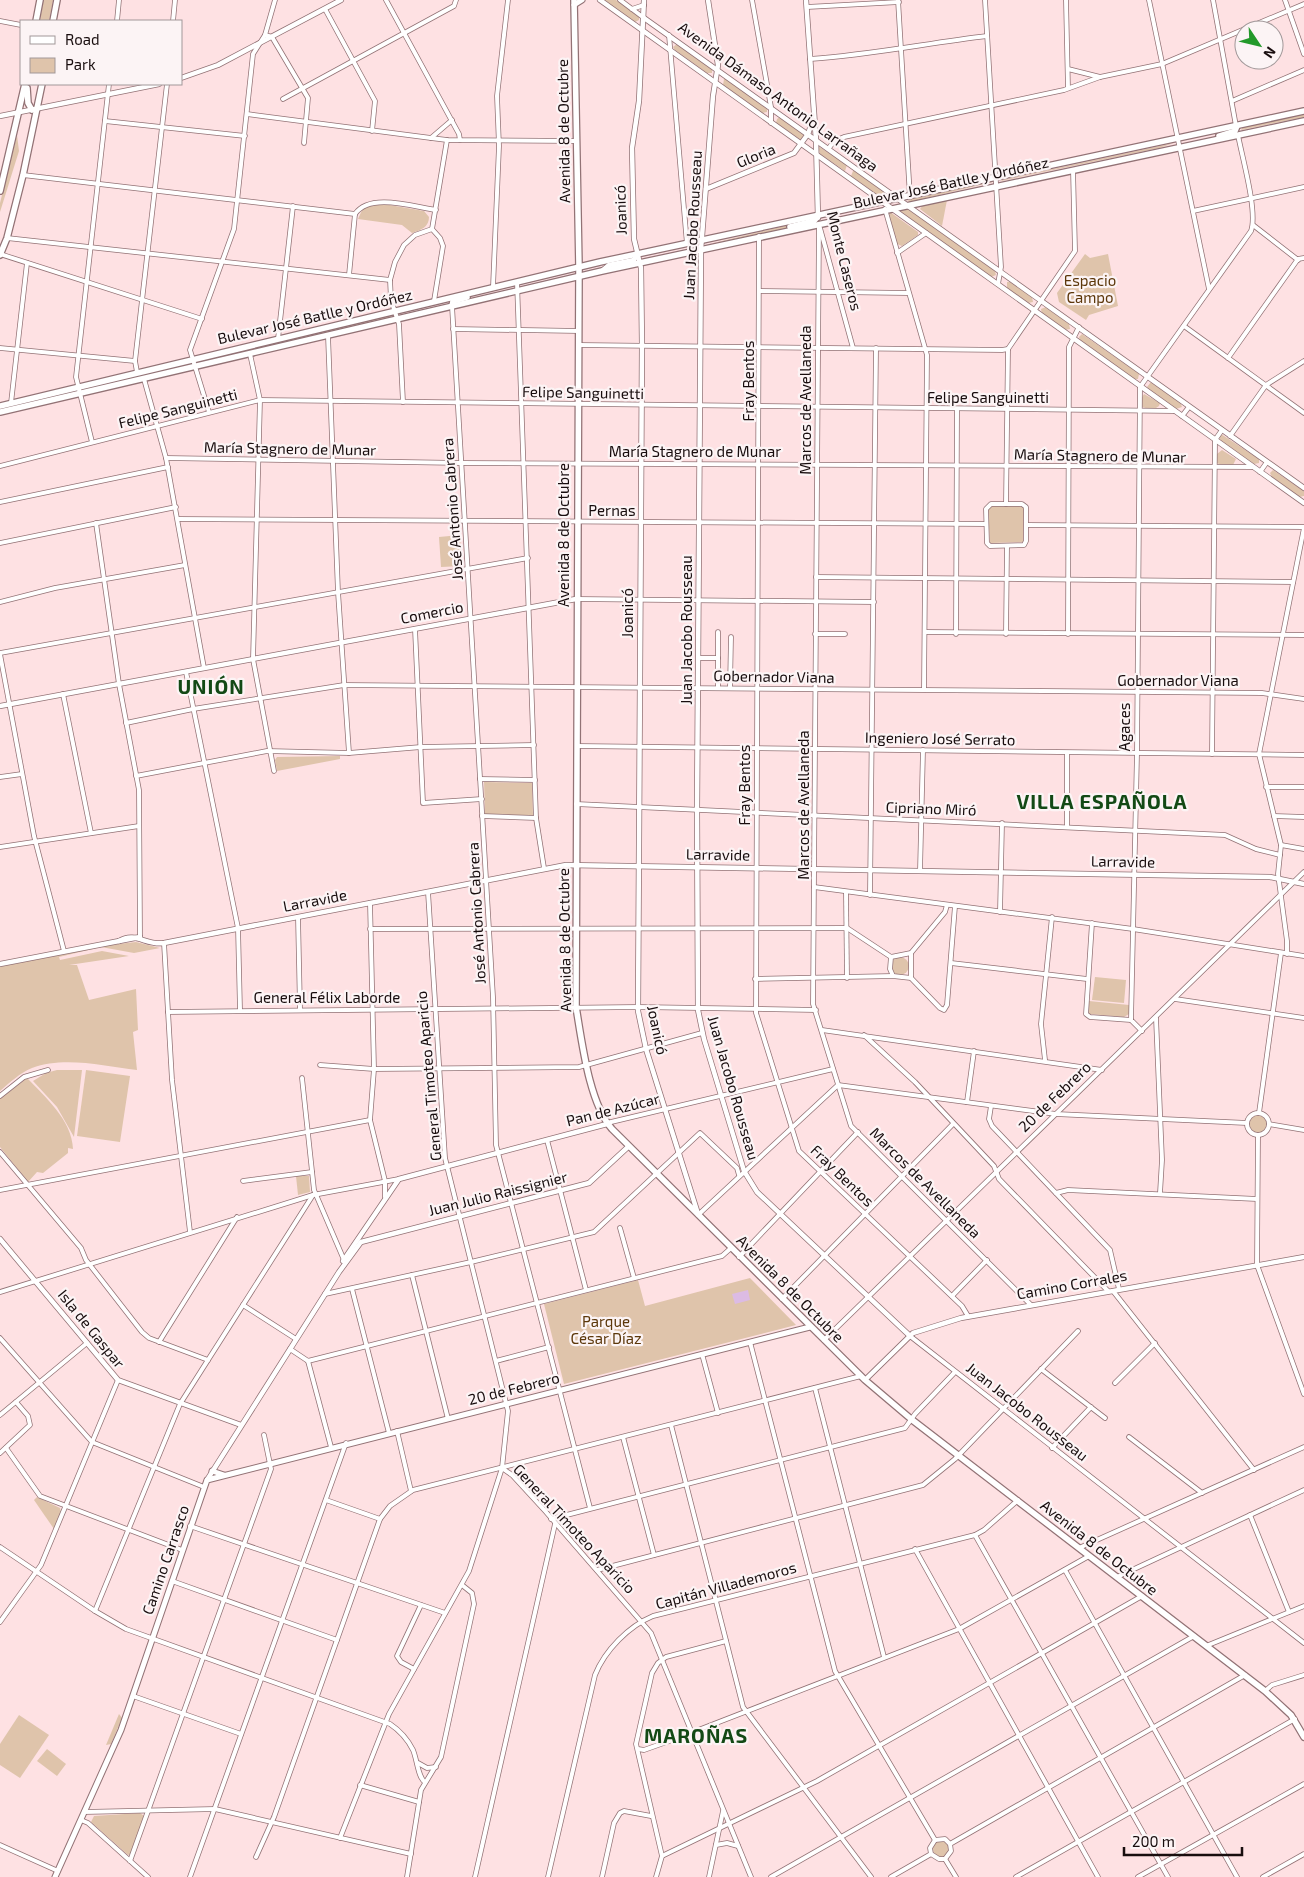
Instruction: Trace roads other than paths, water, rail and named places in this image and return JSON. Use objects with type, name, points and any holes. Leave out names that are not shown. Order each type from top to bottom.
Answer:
[{"type":"main road","points":[[36,20],[40,0]]},
{"type":"main road","points":[[53,20],[57,0]]},
{"type":"main road","points":[[574,2],[582,0]]},
{"type":"main road","name":"Avenida 8 de Octubre","points":[[574,2],[579,267],[576,599],[576,1008],[586,1066],[607,1124],[863,1378],[911,1419],[1264,1690],[1287,1709],[1304,1738]]},
{"type":"main road","points":[[26,85],[28,103],[35,109]]},
{"type":"main road","points":[[0,191],[26,85]]},
{"type":"main road","points":[[0,255],[7,238],[23,175],[35,109],[42,85]]},
{"type":"main road","name":"Bulevar José Batlle y Ordóñez","points":[[0,406],[192,358],[517,281],[1304,111]]},
{"type":"main road","name":"Bulevar José Batlle y Ordóñez","points":[[0,412],[640,262],[1304,121]]},
{"type":"main road","points":[[1215,140],[1220,135],[1235,131],[1236,126]]},
{"type":"main road","points":[[784,231],[796,224],[816,220],[818,216]]},
{"type":"main road","points":[[701,249],[706,244],[738,236],[744,231]]},
{"type":"main road","points":[[452,306],[454,300],[480,294],[491,287]]},
{"type":"main road","name":"20 de Febrero","points":[[207,1480],[346,1443],[810,1327]]},
{"type":"main road","points":[[212,1471],[224,1476]]},
{"type":"main road","name":"Camino Carrasco","points":[[55,1877],[116,1742],[207,1480]]},
{"type":"street","points":[[117,20],[119,0]]},
{"type":"street","points":[[173,20],[175,0]]},
{"type":"street","points":[[209,412],[190,350],[232,237],[253,54],[265,35],[275,0]]},
{"type":"street","points":[[182,78],[218,65],[341,0]]},
{"type":"street","points":[[386,0],[452,120],[460,140]]},
{"type":"street","points":[[491,287],[498,140],[497,96],[508,0]]},
{"type":"street","name":"Avenida Dámaso Antonio Larrañaga","points":[[600,0],[883,202],[888,208],[998,284],[1304,503]]},
{"type":"street","name":"Avenida Dámaso Antonio Larrañaga","points":[[620,0],[1304,488]]},
{"type":"street","name":"Juan Jacobo Rousseau","points":[[708,0],[718,55],[718,69],[701,249],[699,747],[697,810],[698,1010],[702,1033],[741,1161],[751,1184],[910,1336],[1304,1643]]},
{"type":"street","points":[[752,0],[771,108],[771,123]]},
{"type":"street","name":"Monte Caseros","points":[[806,0],[813,120],[816,140],[819,224],[853,348]]},
{"type":"street","points":[[985,0],[1001,271],[998,284]]},
{"type":"street","points":[[1066,0],[1068,88]]},
{"type":"street","points":[[1149,0],[1209,289]]},
{"type":"street","points":[[1140,387],[1253,225],[1250,198],[1213,0]]},
{"type":"street","points":[[1286,0],[1304,54]]},
{"type":"street","points":[[807,7],[899,1],[910,197]]},
{"type":"street","points":[[283,98],[456,2]]},
{"type":"street","name":"Joanicó","points":[[632,9],[644,2]]},
{"type":"street","name":"Joanicó","points":[[644,2],[639,101],[632,148],[634,239],[640,262],[642,346],[638,1007],[646,1049],[680,1152],[698,1215]]},
{"type":"street","points":[[829,148],[840,138],[992,106],[1068,88],[1100,77],[1162,64],[1304,4]]},
{"type":"street","points":[[325,9],[376,105],[372,131]]},
{"type":"street","points":[[0,21],[20,25]]},
{"type":"street","points":[[670,34],[686,244]]},
{"type":"street","points":[[265,35],[272,37],[308,101],[304,142]]},
{"type":"street","points":[[810,59],[859,56],[902,47],[987,36]]},
{"type":"street","points":[[1068,69],[1100,77]]},
{"type":"street","points":[[1232,101],[1304,70]]},
{"type":"street","points":[[92,442],[76,379],[109,85]]},
{"type":"street","points":[[0,116],[154,85]]},
{"type":"street","points":[[137,372],[135,361],[167,85]]},
{"type":"street","points":[[247,114],[447,140],[576,141]]},
{"type":"street","points":[[431,138],[452,120]]},
{"type":"street","name":"Monte Caseros","points":[[808,134],[813,120]]},
{"type":"street","points":[[105,121],[245,136]]},
{"type":"street","name":"Gloria","points":[[706,189],[790,155],[801,145],[808,134]]},
{"type":"street","points":[[432,229],[447,140]]},
{"type":"street","points":[[845,176],[853,166]]},
{"type":"street","points":[[1006,504],[1008,349],[1075,251],[1073,170]]},
{"type":"street","points":[[23,175],[355,214]]},
{"type":"street","points":[[1193,211],[1304,187]]},
{"type":"street","points":[[349,275],[355,214],[364,205],[377,201],[436,210]]},
{"type":"street","points":[[278,339],[293,206]]},
{"type":"street","points":[[888,208],[897,253],[927,355],[924,689]]},
{"type":"street","name":"Marcos de Avellaneda","points":[[819,224],[813,1004],[850,1122],[1031,1305]]},
{"type":"street","points":[[1253,225],[1298,260]]},
{"type":"street","points":[[403,402],[396,318],[391,300],[390,280],[395,262],[404,245],[416,235],[432,229]]},
{"type":"street","points":[[432,229],[440,238],[443,246],[434,301]]},
{"type":"street","points":[[897,253],[926,233]]},
{"type":"street","name":"Fray Bentos","points":[[759,236],[760,406],[755,1009],[799,1151],[952,1296],[965,1309],[968,1316]]},
{"type":"street","points":[[7,238],[390,280]]},
{"type":"street","points":[[0,255],[202,319]]},
{"type":"street","name":"Bulevar José Batlle y Ordóñez","points":[[602,271],[610,265],[634,260],[637,255]]},
{"type":"street","points":[[1228,358],[1298,260],[1304,258]]},
{"type":"street","points":[[11,403],[27,263]]},
{"type":"street","points":[[517,281],[536,818],[544,868]]},
{"type":"street","points":[[760,291],[908,293]]},
{"type":"street","name":"José Antonio Cabrera","points":[[452,306],[489,928],[493,1008],[495,1142],[590,1508]]},
{"type":"street","points":[[1184,326],[1304,413]]},
{"type":"street","points":[[1068,634],[1068,347],[1078,327]]},
{"type":"street","points":[[453,329],[579,331]]},
{"type":"street","points":[[328,336],[338,592],[350,753]]},
{"type":"street","points":[[579,346],[1008,349]]},
{"type":"street","points":[[0,348],[135,361]]},
{"type":"street","points":[[870,895],[877,409],[876,348]]},
{"type":"street","points":[[250,354],[260,400],[253,659],[274,772]]},
{"type":"street","points":[[1230,436],[1266,385],[1304,361]]},
{"type":"street","points":[[144,379],[166,458],[204,668]]},
{"type":"street","name":"Agaces","points":[[1130,1020],[1137,754],[1140,387]]},
{"type":"street","name":"Felipe Sanguinetti","points":[[0,466],[260,400],[522,404],[578,403],[957,410],[1174,411]]},
{"type":"street","points":[[1182,416],[1190,407]]},
{"type":"street","points":[[956,634],[957,410]]},
{"type":"street","points":[[1212,754],[1215,440],[1222,430]]},
{"type":"street","name":"María Stagnero de Munar","points":[[166,458],[461,463],[1253,467]]},
{"type":"street","points":[[1260,472],[1267,462]]},
{"type":"street","points":[[0,502],[168,468]]},
{"type":"street","points":[[991,504],[1006,504],[1025,506],[1027,509],[1025,543],[1022,546],[990,546],[987,543],[987,507],[991,504]]},
{"type":"street","points":[[0,543],[176,507]]},
{"type":"street","name":"Pernas","points":[[178,519],[578,523],[986,524]]},
{"type":"street","points":[[96,523],[111,633],[139,799],[140,938]]},
{"type":"street","points":[[1027,525],[1304,527],[1259,754],[1281,845],[1278,878],[1287,941],[1287,954]]},
{"type":"street","points":[[1006,634],[1007,546]]},
{"type":"street","points":[[64,951],[35,842],[0,653],[528,558]]},
{"type":"street","points":[[0,602],[55,588],[104,581],[186,565]]},
{"type":"street","points":[[816,577],[1293,582]]},
{"type":"street","name":"Comercio","points":[[0,706],[576,599],[874,602]]},
{"type":"street","points":[[415,629],[423,803],[482,799]]},
{"type":"street","points":[[718,632],[718,687]]},
{"type":"street","points":[[925,632],[956,634],[1137,635],[1304,634]]},
{"type":"street","points":[[815,634],[846,634]]},
{"type":"street","points":[[730,687],[731,637]]},
{"type":"street","points":[[699,658],[718,658]]},
{"type":"street","points":[[186,672],[238,928],[240,1010]]},
{"type":"street","name":"Gobernador Viana","points":[[126,723],[260,697],[344,684],[924,689],[1136,693],[1213,692],[1270,693],[1304,699]]},
{"type":"street","points":[[63,694],[90,833]]},
{"type":"street","points":[[136,776],[270,752],[350,753],[421,747],[534,745]]},
{"type":"street","name":"Ingeniero José Serrato","points":[[576,746],[1304,755]]},
{"type":"street","points":[[920,871],[923,750]]},
{"type":"street","points":[[1067,753],[1067,827]]},
{"type":"street","points":[[0,777],[22,774]]},
{"type":"street","points":[[480,780],[535,780]]},
{"type":"street","points":[[1266,786],[1304,787]]},
{"type":"street","name":"Cipriano Miró","points":[[576,804],[1225,835],[1256,849],[1280,855]]},
{"type":"street","points":[[482,816],[536,818]]},
{"type":"street","points":[[1274,816],[1304,817]]},
{"type":"street","points":[[1000,912],[1002,823]]},
{"type":"street","points":[[0,847],[139,826]]},
{"type":"street","points":[[1281,845],[1304,849]]},
{"type":"street","name":"Larravide","points":[[0,964],[119,941],[134,936],[153,944],[164,943],[544,868],[576,865],[1134,874],[1278,878],[1304,884]]},
{"type":"street","name":"20 de Febrero","points":[[824,1340],[1304,872]]},
{"type":"street","points":[[814,887],[1133,928],[1304,956]]},
{"type":"street","name":"General Timoteo Aparicio","points":[[428,892],[434,1009],[447,1166],[508,1404],[502,1468],[512,1475],[643,1621],[654,1638],[751,1877]]},
{"type":"street","points":[[846,892],[847,978]]},
{"type":"street","points":[[370,903],[371,1009],[374,1070],[370,1120],[385,1181],[385,1197]]},
{"type":"street","points":[[370,929],[847,928],[890,957],[911,952],[945,912],[947,905]]},
{"type":"street","points":[[911,952],[911,978],[944,1010],[947,1006],[955,906]]},
{"type":"street","points":[[298,917],[300,1009]]},
{"type":"street","points":[[1045,1060],[1041,1024],[1052,917]]},
{"type":"street","points":[[1092,923],[1087,979],[1088,1016],[1130,1020],[1142,1031]]},
{"type":"street","points":[[164,943],[172,1080],[190,1232]]},
{"type":"street","points":[[1259,1113],[1281,953]]},
{"type":"street","points":[[890,957],[890,967],[893,976]]},
{"type":"street","points":[[950,963],[1087,979]]},
{"type":"street","points":[[755,979],[893,976],[911,978]]},
{"type":"street","points":[[1175,998],[1304,1018]]},
{"type":"street","name":"General Félix Laborde","points":[[168,1012],[300,1009],[638,1007],[698,1010],[816,1010]]},
{"type":"street","points":[[1156,1018],[1160,1119],[1160,1194]]},
{"type":"street","points":[[822,1030],[1045,1060],[1102,1070]]},
{"type":"street","points":[[320,1065],[374,1070],[586,1066],[702,1033]]},
{"type":"street","points":[[864,1035],[928,1096],[997,1171],[999,1178],[1110,1291],[1155,1343],[1254,1470]]},
{"type":"street","points":[[967,1102],[974,1051]]},
{"type":"street","name":"Pan de Azúcar","points":[[399,1179],[666,1109],[833,1069]]},
{"type":"street","points":[[0,1096],[24,1077],[48,1070]]},
{"type":"street","points":[[302,1078],[314,1195],[344,1260]]},
{"type":"street","points":[[698,1215],[745,1169],[838,1085],[1056,1114],[1247,1123]]},
{"type":"street","points":[[990,1106],[990,1123],[1111,1252],[1119,1289]]},
{"type":"street","points":[[1259,1113],[1266,1116],[1269,1124],[1266,1132],[1258,1135],[1250,1131],[1247,1123],[1250,1117],[1259,1113]]},
{"type":"street","points":[[0,1190],[370,1120]]},
{"type":"street","points":[[782,1299],[954,1124]]},
{"type":"street","points":[[1269,1124],[1304,1130]]},
{"type":"street","points":[[739,1257],[858,1132]]},
{"type":"street","points":[[325,1294],[524,1250],[594,1232],[700,1133],[734,1164],[738,1169],[739,1176]]},
{"type":"street","points":[[1258,1135],[1257,1266],[1304,1394]]},
{"type":"street","points":[[547,1140],[586,1290]]},
{"type":"street","name":"Juan Julio Raissignier","points":[[361,1242],[589,1183],[629,1146]]},
{"type":"street","points":[[0,1152],[81,1248],[90,1264],[142,1332],[159,1342],[208,1360]]},
{"type":"street","points":[[734,1164],[741,1161]]},
{"type":"street","points":[[243,1181],[312,1172]]},
{"type":"street","points":[[0,1292],[314,1195],[399,1179]]},
{"type":"street","name":"Camino Carrasco","points":[[339,1272],[344,1260],[399,1179]]},
{"type":"street","points":[[1056,1193],[1068,1190],[1257,1199]]},
{"type":"street","points":[[95,1611],[180,1404],[314,1195]]},
{"type":"street","points":[[159,1342],[238,1217]]},
{"type":"street","points":[[620,1228],[634,1278]]},
{"type":"street","name":"Isla de Gaspar","points":[[0,1238],[118,1380],[241,1425]]},
{"type":"street","name":"Camino Carrasco","points":[[207,1480],[296,1338],[361,1242]]},
{"type":"street","points":[[308,1361],[722,1256],[731,1248]]},
{"type":"street","name":"Camino Corrales","points":[[863,1378],[910,1336],[968,1316],[1304,1257]]},
{"type":"street","points":[[952,1296],[987,1260]]},
{"type":"street","points":[[412,1275],[448,1419]]},
{"type":"street","points":[[352,1289],[368,1346],[388,1433]]},
{"type":"street","points":[[243,1305],[296,1338]]},
{"type":"street","points":[[597,1570],[918,1487],[959,1455],[1078,1331]]},
{"type":"street","points":[[0,1338],[92,1442],[204,1487]]},
{"type":"street","points":[[0,1415],[86,1342]]},
{"type":"street","points":[[750,1342],[837,1676],[935,1840]]},
{"type":"street","points":[[1115,1383],[1155,1343]]},
{"type":"street","points":[[496,1361],[549,1347]]},
{"type":"street","points":[[290,1349],[308,1361],[331,1447]]},
{"type":"street","points":[[702,1354],[718,1413]]},
{"type":"street","points":[[1042,1369],[1105,1418]]},
{"type":"street","points":[[551,1519],[905,1428],[911,1419],[955,1372]]},
{"type":"street","points":[[256,1857],[272,1821],[380,1519],[390,1506],[411,1491],[815,1388],[863,1378]]},
{"type":"street","points":[[0,1622],[38,1572],[118,1380]]},
{"type":"street","points":[[815,1388],[884,1657]]},
{"type":"street","points":[[0,1453],[30,1425],[28,1416],[16,1402]]},
{"type":"street","points":[[1052,1448],[1091,1407]]},
{"type":"street","points":[[671,1425],[726,1641],[746,1711],[871,1877]]},
{"type":"street","points":[[397,1431],[411,1491]]},
{"type":"street","points":[[130,1862],[271,1464],[264,1435]]},
{"type":"street","points":[[623,1437],[654,1555]]},
{"type":"street","points":[[1129,1437],[1202,1493]]},
{"type":"street","points":[[190,1877],[346,1443]]},
{"type":"street","points":[[1079,1548],[1304,1447]]},
{"type":"street","points":[[6,1448],[37,1495],[182,1550]]},
{"type":"street","points":[[340,1838],[385,1721],[470,1568],[502,1468]]},
{"type":"street","points":[[1117,1577],[1304,1490]]},
{"type":"street","points":[[326,1500],[380,1519]]},
{"type":"street","name":"Capitán Villademoros","points":[[548,1877],[595,1675],[607,1653],[643,1621],[859,1563],[975,1535],[984,1530],[1018,1500]]},
{"type":"street","points":[[1250,1515],[1289,1612]]},
{"type":"street","points":[[475,1877],[555,1524]]},
{"type":"street","points":[[190,1526],[445,1613]]},
{"type":"street","points":[[975,1535],[1168,1877]]},
{"type":"street","points":[[0,1547],[95,1611],[126,1629],[385,1721],[403,1735],[418,1763],[421,1778],[425,1782]]},
{"type":"street","points":[[915,1549],[1098,1877]]},
{"type":"street","points":[[638,1749],[644,1750],[959,1629],[1090,1556]]},
{"type":"street","points":[[1065,1570],[1096,1622],[1237,1877]]},
{"type":"street","points":[[172,1581],[337,1640]]},
{"type":"street","points":[[407,1877],[420,1790],[441,1757],[474,1604],[472,1593],[462,1584]]},
{"type":"street","points":[[662,1856],[804,1787],[1142,1596]]},
{"type":"street","points":[[414,1669],[401,1662],[398,1656],[421,1605]]},
{"type":"street","points":[[1206,1646],[1304,1606]]},
{"type":"street","points":[[771,1877],[1194,1636]]},
{"type":"street","points":[[656,1877],[662,1856],[651,1816],[636,1742],[651,1678],[657,1665],[663,1659],[726,1641]]},
{"type":"street","points":[[950,1844],[1245,1675]]},
{"type":"street","points":[[1264,1690],[1272,1685],[1304,1675]]},
{"type":"street","points":[[132,1696],[241,1734]]},
{"type":"street","points":[[1016,1877],[1294,1719]]},
{"type":"street","points":[[418,1763],[428,1768],[436,1767]]},
{"type":"street","points":[[1138,1877],[1304,1784]]},
{"type":"street","points":[[360,1785],[419,1802]]},
{"type":"street","points":[[84,1812],[215,1809],[411,1854]]},
{"type":"street","points":[[708,1877],[723,1809]]},
{"type":"street","points":[[602,1877],[614,1823],[618,1815],[624,1811],[651,1816]]},
{"type":"street","points":[[88,1823],[92,1813]]},
{"type":"street","points":[[81,1820],[88,1823],[148,1877]]},
{"type":"street","points":[[942,1838],[950,1844],[951,1851],[945,1858],[939,1860],[931,1854],[930,1845],[935,1840],[942,1838]]},
{"type":"street","points":[[716,1846],[727,1843],[738,1846]]},
{"type":"street","points":[[0,1845],[58,1871]]},
{"type":"street","points":[[891,1877],[931,1854]]},
{"type":"street","points":[[1263,1877],[1304,1854]]},
{"type":"street","points":[[945,1858],[956,1877]]},
{"type":"district","name":"UNIÓN","points":[[211,687]]},
{"type":"district","name":"VILLA ESPAÑOLA","points":[[1102,802]]},
{"type":"district","name":"MAROÑAS","points":[[696,1736]]},
{"type":"park label","name":"Espacio Campo","points":[[1090,290]]},
{"type":"park label","name":"Parque César Díaz","points":[[606,1330]]}]
